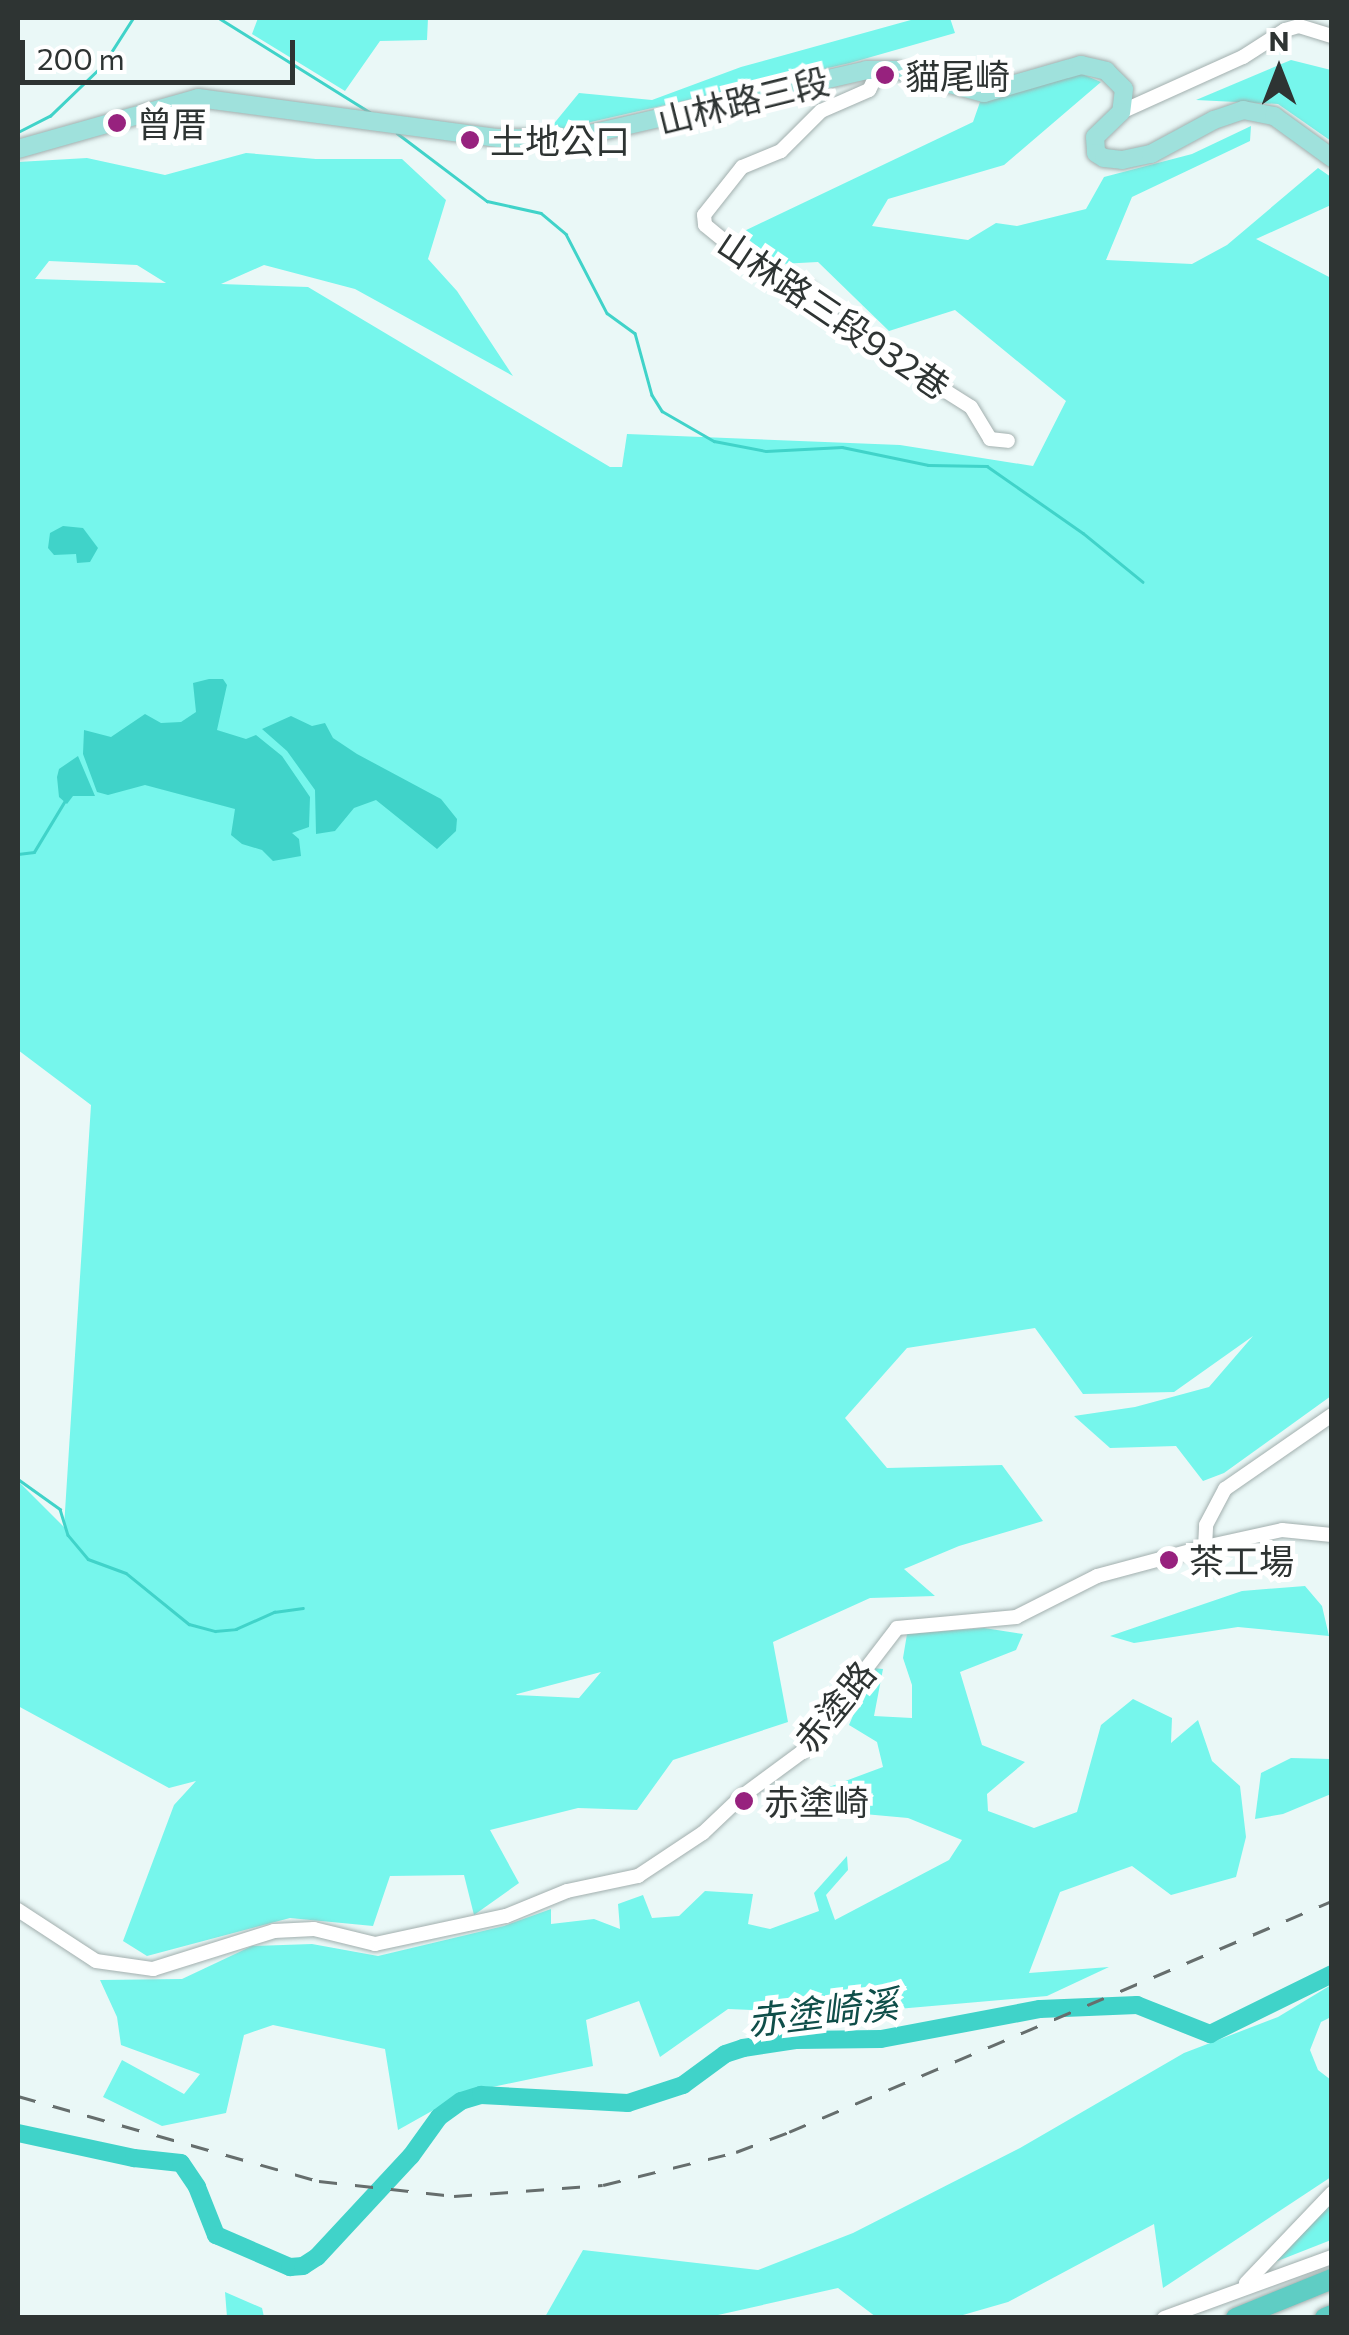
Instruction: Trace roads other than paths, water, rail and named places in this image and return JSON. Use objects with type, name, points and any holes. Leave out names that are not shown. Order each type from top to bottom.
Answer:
[{"type":"highway","points":[[1236,2318],[1332,2278]]},
{"type":"main road","name":"山林路三段","points":[[18,149],[198,98],[498,138],[568,139],[879,69],[984,93],[1081,65],[1093,66],[1117,78],[1124,89],[1121,112]]},
{"type":"main road","points":[[1121,112],[1095,136],[1096,153],[1104,158],[1122,160],[1152,154],[1230,112],[1244,110],[1274,116],[1332,158]]},
{"type":"street","points":[[1121,112],[1243,57],[1286,30],[1299,26],[1332,36]]},
{"type":"street","name":"山林路三段932巷","points":[[879,69],[868,90],[821,111],[781,151],[742,166],[704,216],[705,225],[749,260],[811,290],[827,316],[971,407],[990,439],[1008,441]]},
{"type":"street","points":[[1205,1546],[1206,1524],[1225,1489],[1332,1415]]},
{"type":"street","name":"赤塗路","points":[[18,1910],[96,1961],[131,1969],[153,1969],[274,1930],[314,1929],[375,1944],[506,1916],[566,1890],[638,1876],[703,1833],[741,1797],[802,1752],[897,1628],[1016,1617],[1097,1576],[1205,1546],[1282,1530],[1332,1535]]},
{"type":"street","points":[[1245,2286],[1271,2252],[1332,2193]]},
{"type":"street","points":[[1164,2318],[1332,2258]]},
{"type":"waterway","points":[[18,132],[50,116],[103,65],[133,18]]},
{"type":"waterway","points":[[219,18],[371,113]]},
{"type":"waterway","points":[[397,133],[487,201],[541,213],[566,234],[607,313],[635,333],[652,395],[662,411],[714,441],[766,451],[842,447],[928,465],[987,466],[1083,533],[1143,582]]},
{"type":"waterway","points":[[18,854],[34,852],[66,799]]},
{"type":"waterway","points":[[18,1479],[60,1509],[68,1535],[88,1559],[126,1573],[189,1624],[215,1631],[236,1629],[274,1612],[303,1608]]},
{"type":"waterway","name":"赤塗崎溪","points":[[18,2133],[134,2158],[181,2163],[197,2187],[216,2235],[290,2267],[303,2266],[317,2257],[411,2156],[439,2117],[461,2101],[481,2095],[628,2103],[683,2085],[725,2054],[743,2048],[795,2040],[881,2039],[1040,2009],[1137,2005],[1210,2034],[1332,1974]]},
{"type":"railway","points":[[18,2096],[319,2181],[454,2196],[603,2185],[736,2152],[789,2132],[1332,1901]]},
{"type":"place","name":"貓尾崎","points":[[885,75]]},
{"type":"place","name":"曾厝","points":[[117,123]]},
{"type":"place","name":"土地公口","points":[[470,140]]},
{"type":"place","name":"茶工場","points":[[1169,1560]]},
{"type":"place","name":"赤塗崎","points":[[744,1801]]}]
